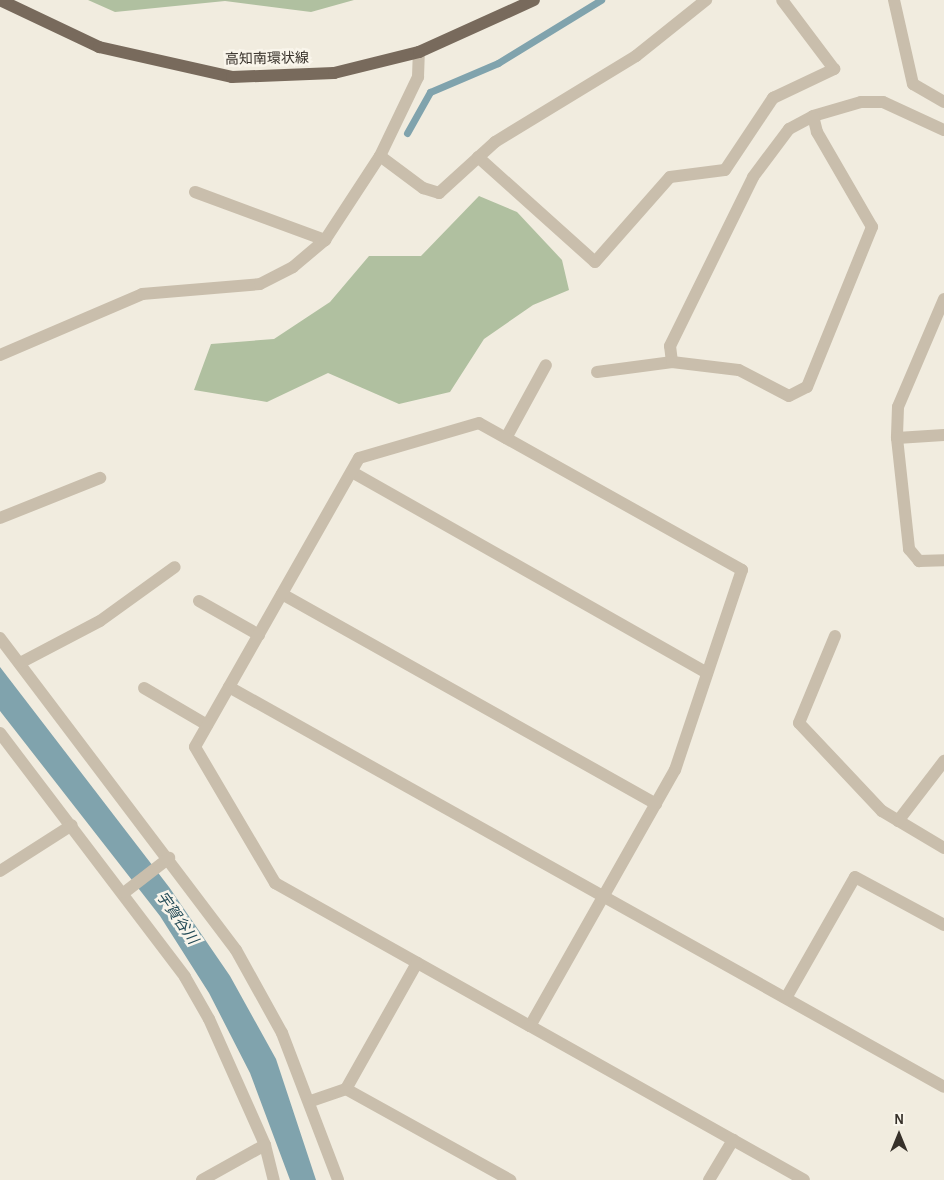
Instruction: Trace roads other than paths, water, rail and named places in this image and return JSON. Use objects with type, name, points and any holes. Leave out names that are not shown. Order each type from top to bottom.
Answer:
[{"type":"main road","name":"高知南環状線","points":[[0,0],[99,47],[232,78],[334,74],[419,52],[534,0]]},
{"type":"street","points":[[380,156],[423,188],[439,193],[478,157],[636,56],[706,0]]},
{"type":"street","points":[[478,157],[595,262],[670,177],[725,170],[774,98],[834,69],[782,0]]},
{"type":"street","points":[[894,0],[913,84],[944,102]]},
{"type":"street","points":[[0,355],[142,294],[260,284],[293,267],[325,240],[380,156],[418,77],[419,52]]},
{"type":"street","points":[[672,362],[670,346],[752,177],[789,129],[813,116],[860,102],[883,102],[944,130]]},
{"type":"street","points":[[597,372],[672,362],[739,370],[789,396],[807,387],[872,227],[817,132],[813,116]]},
{"type":"street","points":[[195,192],[325,240]]},
{"type":"street","points":[[944,299],[898,407],[897,438],[909,549],[919,560],[944,560]]},
{"type":"street","points":[[931,333],[944,336]]},
{"type":"street","points":[[506,438],[546,365]]},
{"type":"street","points":[[530,1026],[675,770],[742,570],[479,423],[360,458],[195,747],[275,883],[804,1180]]},
{"type":"street","points":[[897,438],[944,435]]},
{"type":"street","points":[[352,472],[707,673]]},
{"type":"street","points":[[0,518],[100,478]]},
{"type":"street","points":[[20,663],[100,621],[176,567]]},
{"type":"street","points":[[282,594],[656,804]]},
{"type":"street","points":[[199,601],[259,635]]},
{"type":"street","points":[[835,636],[799,723],[882,811],[944,848]]},
{"type":"street","points":[[0,638],[166,860],[236,950],[282,1033],[311,1102],[338,1180]]},
{"type":"street","points":[[229,687],[944,1087]]},
{"type":"street","points":[[144,688],[207,725]]},
{"type":"street","points":[[3,741],[72,825],[129,889],[209,1019],[265,1145],[274,1180]]},
{"type":"street","points":[[898,821],[944,761]]},
{"type":"street","points":[[0,871],[72,825]]},
{"type":"street","points":[[129,889],[166,860]]},
{"type":"street","points":[[786,998],[855,877],[944,925]]},
{"type":"street","points":[[311,1102],[346,1089],[417,963]]},
{"type":"street","points":[[346,1089],[510,1180]]},
{"type":"street","points":[[710,1180],[733,1140]]},
{"type":"street","points":[[202,1180],[265,1145]]},
{"type":"water","name":"宇賀谷川","points":[[0,667],[169,887],[230,976],[276,1059],[316,1180],[290,1180],[250,1073],[209,993],[160,916],[0,711]]},
{"type":"waterway","points":[[407,133],[430,92],[498,63],[601,0]]}]
